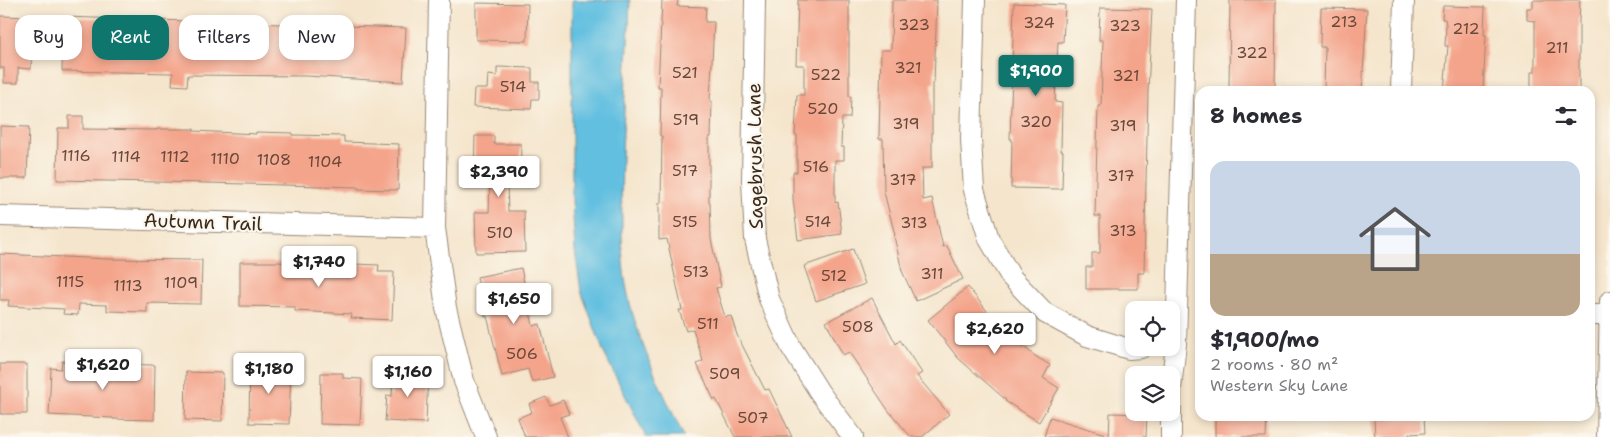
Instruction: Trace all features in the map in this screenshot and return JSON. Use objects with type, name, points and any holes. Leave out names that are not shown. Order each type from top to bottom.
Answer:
[{"type":"street","points":[[439,0],[436,228],[446,308],[464,381],[486,437]]},
{"type":"street","name":"Sagebrush Lane","points":[[755,0],[752,181],[755,239],[769,299],[791,347],[820,393],[853,437]]},
{"type":"street","points":[[976,0],[971,139],[974,190],[989,239],[1011,278],[1045,312],[1087,336],[1125,348]]},
{"type":"street","points":[[1176,301],[1186,0]]},
{"type":"street","points":[[1402,86],[1404,0]]},
{"type":"street","name":"Autumn Trail","points":[[0,216],[436,228]]},
{"type":"street","points":[[1607,437],[1610,301]]},
{"type":"street","points":[[1595,316],[1610,315]]},
{"type":"street","points":[[1171,437],[1173,356]]},
{"type":"water","points":[[572,0],[630,0],[621,193],[624,269],[630,305],[636,325],[658,382],[684,437],[646,437],[604,353],[581,291],[575,250],[572,199]]},
{"type":"building","points":[[662,0],[678,0],[677,6],[706,7],[705,22],[714,22],[710,101],[712,101],[711,137],[709,137],[709,202],[711,239],[721,287],[716,288],[725,317],[731,316],[737,335],[765,390],[769,389],[792,437],[735,437],[716,399],[714,400],[697,364],[703,361],[693,329],[686,331],[679,310],[682,310],[667,239],[659,240],[662,136],[660,136],[661,87],[658,87]]},
{"type":"building","points":[[798,0],[849,0],[849,97],[851,97],[850,118],[842,118],[841,147],[844,147],[844,160],[835,160],[835,203],[838,202],[842,234],[798,240],[793,199],[793,172],[797,172],[797,135],[795,135],[797,95],[804,95],[804,65],[796,65]]},
{"type":"building","points":[[892,0],[937,0],[934,83],[932,83],[932,168],[922,168],[923,200],[932,198],[943,247],[947,246],[963,279],[916,301],[902,271],[894,236],[884,192],[883,139],[879,139],[881,50],[891,50]]},
{"type":"building","points":[[1230,0],[1276,0],[1275,86],[1229,86]]},
{"type":"building","points":[[1533,0],[1580,0],[1579,86],[1531,86],[1531,72],[1535,72],[1535,21],[1527,20],[1527,8],[1533,8]]},
{"type":"building","points":[[476,3],[528,4],[527,41],[476,40]]},
{"type":"building","points":[[1014,3],[1065,5],[1063,42],[1058,42],[1055,102],[1062,103],[1062,189],[1011,188],[1012,139],[1010,139]]},
{"type":"building","points":[[1443,6],[1485,7],[1484,35],[1486,35],[1483,86],[1444,86],[1448,46],[1445,46],[1445,19],[1442,19]]},
{"type":"building","points":[[1100,8],[1152,9],[1148,91],[1144,273],[1138,273],[1138,289],[1086,289],[1086,267],[1092,267],[1092,253],[1100,253],[1100,216],[1095,216],[1098,106],[1101,106],[1103,40],[1099,40]]},
{"type":"building","points":[[1321,8],[1367,9],[1362,86],[1324,86],[1325,47],[1320,47]]},
{"type":"building","points":[[0,16],[15,16],[15,60],[31,60],[31,69],[18,68],[18,83],[4,83],[4,68],[0,68]]},
{"type":"building","points":[[82,18],[92,18],[92,60],[169,60],[169,20],[179,21],[179,60],[269,60],[269,24],[279,24],[279,60],[354,60],[354,26],[406,28],[403,82],[306,76],[188,75],[187,86],[172,85],[173,73],[62,71],[62,60],[82,60]]},
{"type":"building","points":[[497,67],[532,68],[532,82],[539,82],[539,99],[532,99],[531,109],[473,107],[474,89],[487,89],[488,75],[497,76]]},
{"type":"building","points":[[69,116],[83,116],[83,129],[194,129],[194,131],[256,134],[256,132],[293,133],[292,135],[344,136],[344,142],[399,144],[398,190],[358,189],[358,187],[57,180],[58,128],[69,128]]},
{"type":"building","points":[[0,126],[29,127],[27,178],[0,178]]},
{"type":"building","points":[[475,136],[494,136],[494,144],[521,144],[520,185],[507,184],[508,211],[524,211],[525,252],[476,253],[475,212],[489,212],[490,177],[474,177]]},
{"type":"building","points":[[853,249],[865,284],[816,301],[804,266]]},
{"type":"building","points":[[0,254],[108,259],[202,260],[201,304],[147,303],[147,312],[107,311],[107,305],[79,304],[78,315],[63,314],[64,309],[8,306],[9,300],[0,300]]},
{"type":"building","points":[[240,262],[354,266],[354,264],[379,265],[378,272],[394,272],[392,320],[351,318],[352,314],[295,311],[295,307],[240,306]]},
{"type":"building","points":[[521,268],[533,326],[540,324],[553,377],[532,382],[528,369],[502,376],[487,316],[485,317],[477,277]]},
{"type":"building","points":[[968,287],[998,325],[1035,356],[1050,365],[1043,378],[1059,388],[1039,422],[1005,401],[958,358],[928,320]]},
{"type":"building","points":[[872,298],[896,344],[900,340],[922,373],[917,376],[949,414],[922,437],[911,437],[888,410],[849,352],[843,355],[826,322]]},
{"type":"building","points":[[62,361],[93,362],[93,364],[155,365],[154,420],[49,415],[51,368],[61,369]]},
{"type":"building","points":[[250,362],[264,362],[264,369],[291,370],[289,424],[249,423]]},
{"type":"building","points":[[0,364],[27,364],[27,414],[0,414]]},
{"type":"building","points":[[393,371],[428,372],[426,423],[385,421],[387,395],[392,396]]},
{"type":"building","points":[[186,372],[223,373],[222,421],[185,420]]},
{"type":"building","points":[[321,373],[343,373],[343,378],[362,379],[360,425],[320,424]]},
{"type":"building","points":[[546,397],[550,405],[563,400],[569,414],[560,417],[568,437],[525,437],[518,418],[532,412],[529,404]]},
{"type":"building","points":[[1110,413],[1125,413],[1125,421],[1147,421],[1146,437],[1109,437]]},
{"type":"building","points":[[1050,417],[1105,434],[1105,437],[1044,437]]},
{"type":"building","points":[[1215,421],[1267,421],[1266,437],[1215,437]]},
{"type":"building","points":[[1374,421],[1424,421],[1425,433],[1409,434],[1409,436],[1375,437]]}]
